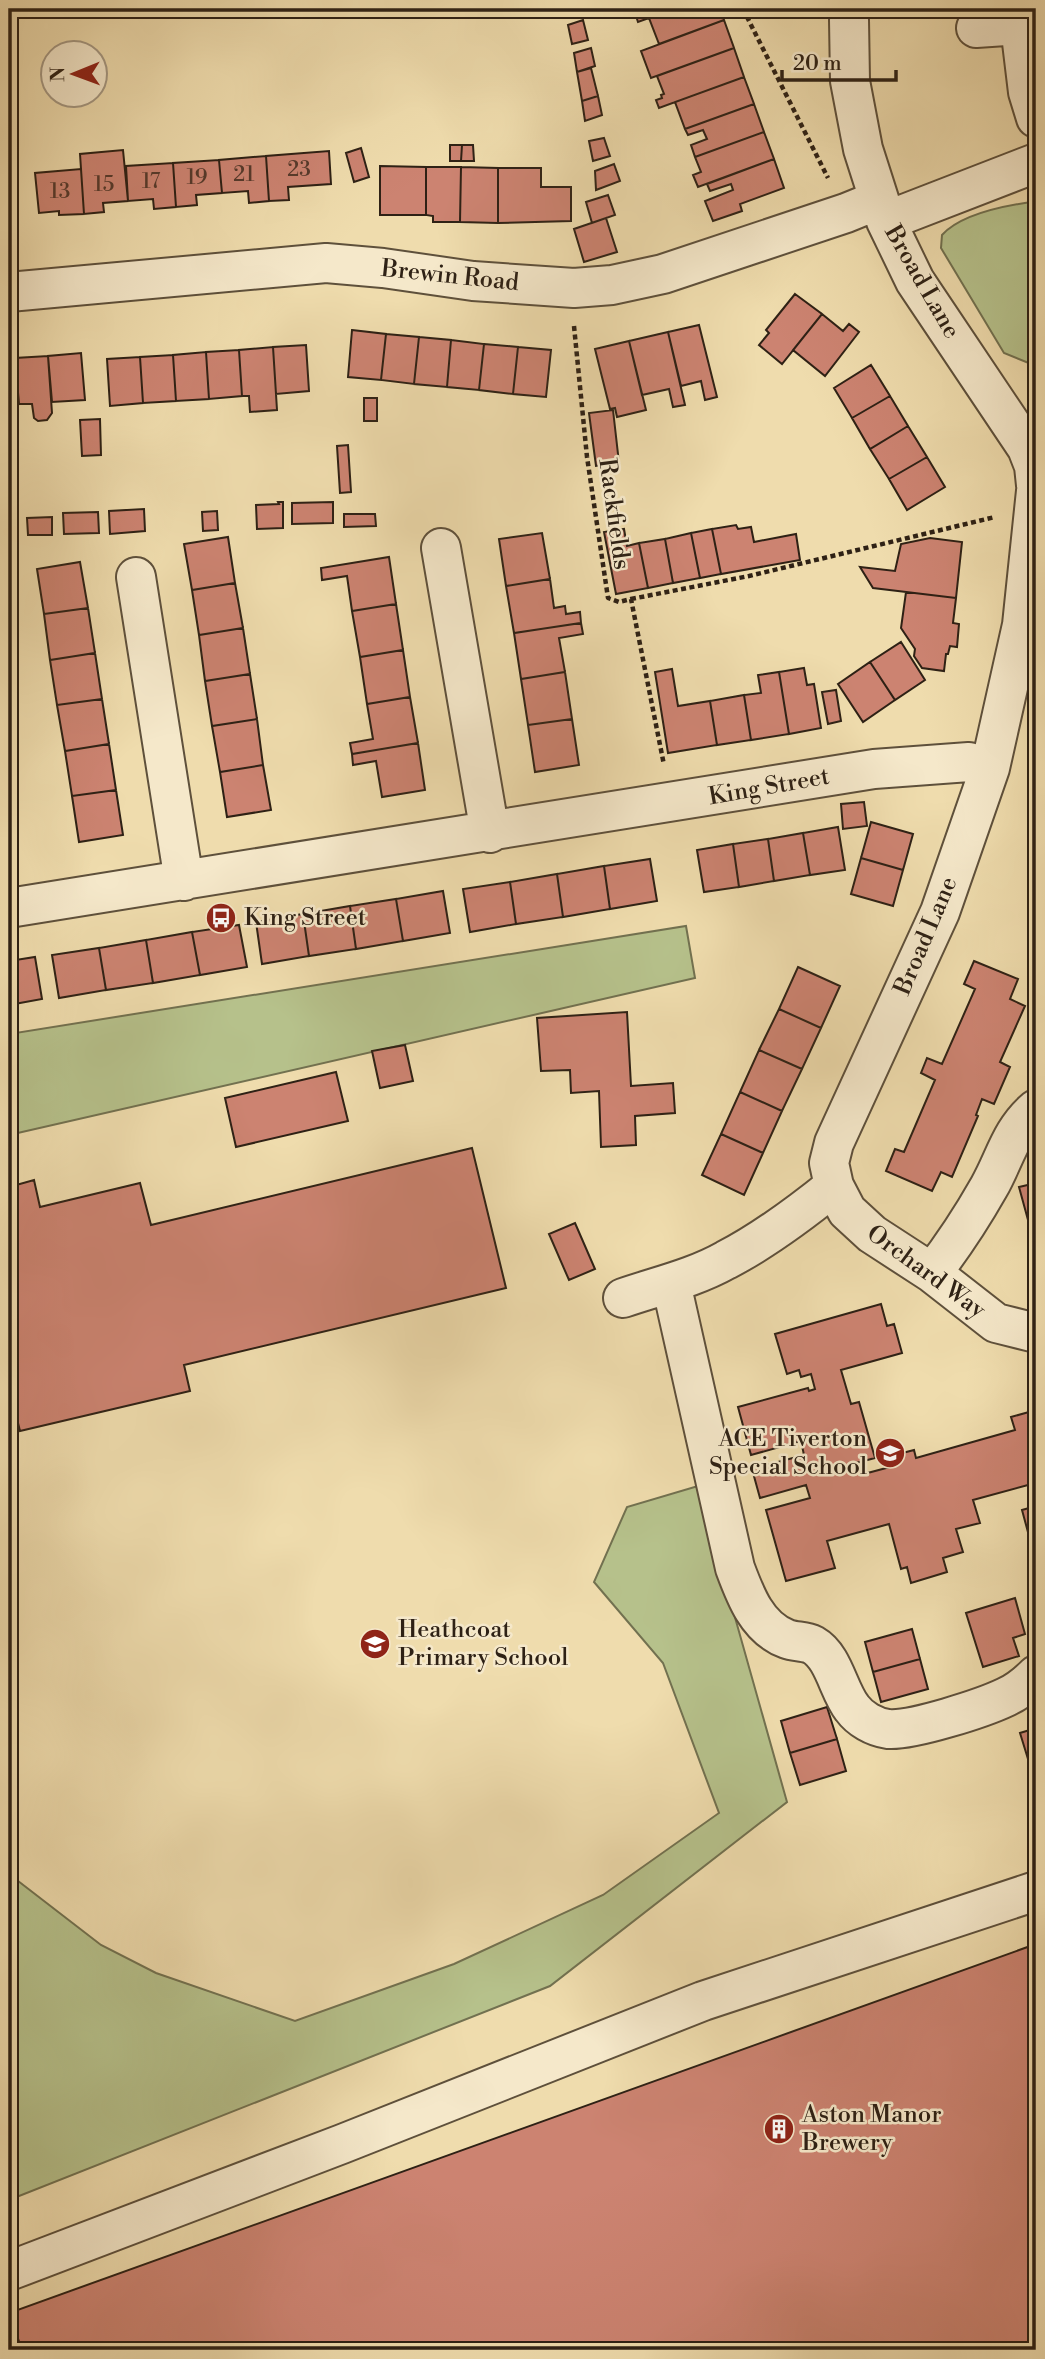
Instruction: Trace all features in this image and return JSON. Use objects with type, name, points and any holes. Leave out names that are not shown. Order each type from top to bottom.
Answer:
[{"type":"street","name":"Broad Lane","points":[[834,1186],[829,1163],[834,1143],[940,912],[990,768],[1022,625],[1036,497],[1034,466],[1027,448],[870,211],[863,149],[850,81],[849,12]]},
{"type":"street","points":[[976,29],[1019,17],[1028,92],[1036,118]]},
{"type":"street","name":"Brewin Road","points":[[9,292],[326,263],[473,281],[574,288],[612,285],[663,274],[806,226],[870,211],[1036,163]]},
{"type":"street","points":[[442,548],[490,833]]},
{"type":"street","points":[[136,577],[184,881]]},
{"type":"street","name":"King Street","points":[[9,908],[490,833],[874,769],[969,761],[990,768]]},
{"type":"street","points":[[932,1273],[964,1229],[991,1184],[1021,1122],[1036,1109]]},
{"type":"street","points":[[623,1298],[671,1283],[727,1260],[834,1186]]},
{"type":"street","name":"Orchard Way","points":[[834,1186],[848,1211],[872,1234],[932,1273],[996,1323],[1036,1333]]},
{"type":"street","points":[[671,1283],[735,1568],[747,1600],[764,1624],[784,1638],[813,1646],[827,1661],[852,1709],[869,1723],[886,1729],[906,1729],[930,1723],[1005,1697],[1036,1675]]},
{"type":"street","points":[[9,2271],[342,2144],[704,2001],[1036,1891]]},
{"type":"path","points":[[743,9],[870,211]]},
{"type":"path","name":"Rackfields","points":[[574,288],[574,321],[587,457],[608,598],[619,602],[631,599],[672,803]]},
{"type":"path","points":[[631,599],[749,576],[1003,515],[1036,497]]},
{"type":"green space","points":[[1036,203],[1036,366],[1004,353],[941,248],[942,235],[971,216]]},
{"type":"green space","points":[[686,926],[695,978],[9,1135],[9,1034]]},
{"type":"green space","points":[[698,1486],[787,1802],[550,1986],[9,2200],[9,1874],[101,1945],[156,1973],[295,2021],[454,1964],[603,1895],[719,1813],[663,1663],[594,1582],[627,1507]]},
{"type":"building","points":[[674,9],[638,22],[634,10]]},
{"type":"building","points":[[674,9],[719,9],[724,20],[659,44],[649,18]]},
{"type":"building","points":[[583,20],[588,40],[572,44],[568,25]]},
{"type":"building","points":[[724,20],[734,48],[651,78],[641,51]]},
{"type":"building","points":[[591,48],[595,66],[577,72],[574,53]]},
{"type":"building","points":[[734,48],[744,77],[659,108],[656,100],[664,94],[657,76]]},
{"type":"building","points":[[591,68],[598,96],[582,101],[577,72]]},
{"type":"building","points":[[744,77],[754,104],[685,129],[675,102]]},
{"type":"building","points":[[598,96],[602,115],[585,121],[582,101]]},
{"type":"building","points":[[754,104],[764,132],[695,157],[691,145],[707,139],[703,130],[688,135],[685,129]]},
{"type":"building","points":[[764,132],[774,159],[698,187],[693,175],[701,172],[695,157]]},
{"type":"building","points":[[604,138],[610,156],[593,161],[589,141]]},
{"type":"building","points":[[450,145],[462,145],[461,161],[450,161]]},
{"type":"building","points":[[462,145],[473,145],[474,161],[461,161]]},
{"type":"building","points":[[361,148],[369,177],[354,182],[346,153]]},
{"type":"building","points":[[123,150],[128,201],[103,203],[104,212],[84,214],[80,154]]},
{"type":"building","points":[[329,151],[331,184],[288,187],[289,200],[269,201],[266,156]]},
{"type":"building","points":[[266,156],[269,201],[249,203],[248,191],[222,193],[219,160]]},
{"type":"building","points":[[774,159],[784,188],[740,204],[742,211],[713,221],[705,201],[733,190],[731,184],[710,191],[707,184]]},
{"type":"building","points":[[219,160],[222,193],[196,195],[197,205],[176,207],[173,163]]},
{"type":"building","points":[[173,163],[176,207],[154,209],[153,199],[128,201],[126,166]]},
{"type":"building","points":[[614,164],[620,181],[596,190],[595,171]]},
{"type":"building","points":[[380,166],[426,167],[426,215],[380,215]]},
{"type":"building","points":[[426,167],[461,167],[460,222],[433,222],[433,216],[426,215]]},
{"type":"building","points":[[461,167],[498,168],[498,223],[460,222]]},
{"type":"building","points":[[498,168],[541,168],[541,187],[571,187],[571,221],[498,223]]},
{"type":"building","points":[[81,169],[84,214],[59,215],[59,211],[39,213],[35,173]]},
{"type":"building","points":[[608,195],[615,215],[592,223],[586,202]]},
{"type":"building","points":[[606,218],[617,252],[584,262],[574,229]]},
{"type":"building","points":[[795,294],[822,314],[782,364],[759,345],[769,333],[766,330]]},
{"type":"building","points":[[822,314],[843,331],[849,324],[859,332],[825,376],[793,350]]},
{"type":"building","points":[[699,325],[717,397],[705,400],[701,381],[681,386],[668,332]]},
{"type":"building","points":[[352,330],[386,334],[381,380],[348,377]]},
{"type":"building","points":[[668,332],[685,405],[673,407],[669,389],[642,395],[629,341]]},
{"type":"building","points":[[386,334],[419,337],[414,384],[381,380]]},
{"type":"building","points":[[419,337],[451,340],[447,387],[414,384]]},
{"type":"building","points":[[451,340],[484,344],[479,390],[447,387]]},
{"type":"building","points":[[629,341],[646,410],[617,417],[615,408],[610,409],[595,349]]},
{"type":"building","points":[[484,344],[518,347],[513,394],[479,390]]},
{"type":"building","points":[[306,345],[309,391],[276,394],[273,347]]},
{"type":"building","points":[[273,347],[277,410],[250,412],[249,396],[242,396],[239,350]]},
{"type":"building","points":[[518,347],[551,350],[546,397],[513,394]]},
{"type":"building","points":[[239,350],[242,396],[209,399],[206,352]]},
{"type":"building","points":[[206,352],[209,399],[176,401],[173,355]]},
{"type":"building","points":[[81,353],[85,400],[52,402],[48,356]]},
{"type":"building","points":[[173,355],[176,401],[143,403],[140,357]]},
{"type":"building","points":[[48,356],[52,413],[47,420],[38,421],[34,418],[32,404],[19,404],[15,358]]},
{"type":"building","points":[[140,357],[143,403],[110,406],[107,359]]},
{"type":"building","points":[[15,358],[19,404],[9,405],[9,359]]},
{"type":"building","points":[[871,365],[890,396],[852,418],[834,388]]},
{"type":"building","points":[[890,396],[908,426],[870,449],[852,418]]},
{"type":"building","points":[[364,398],[377,398],[377,421],[364,421]]},
{"type":"building","points":[[613,410],[619,463],[596,466],[589,413]]},
{"type":"building","points":[[100,419],[101,455],[82,456],[80,420]]},
{"type":"building","points":[[908,426],[927,457],[889,479],[870,449]]},
{"type":"building","points":[[348,445],[351,492],[340,493],[337,446]]},
{"type":"building","points":[[927,457],[945,487],[907,510],[889,479]]},
{"type":"building","points":[[278,502],[283,502],[283,528],[257,529],[256,505],[279,504]]},
{"type":"building","points":[[333,502],[333,523],[292,524],[292,503]]},
{"type":"building","points":[[144,509],[145,531],[110,534],[109,511]]},
{"type":"building","points":[[217,511],[218,530],[203,531],[202,512]]},
{"type":"building","points":[[98,512],[99,533],[64,534],[63,513]]},
{"type":"building","points":[[344,514],[375,514],[376,526],[344,527]]},
{"type":"building","points":[[52,517],[52,535],[28,535],[27,518]]},
{"type":"building","points":[[736,525],[738,529],[751,527],[754,542],[796,534],[800,560],[721,574],[712,529]]},
{"type":"building","points":[[624,529],[627,546],[639,543],[648,588],[616,594],[604,532]]},
{"type":"building","points":[[712,529],[721,574],[700,578],[691,533]]},
{"type":"building","points":[[542,533],[550,579],[506,586],[499,539]]},
{"type":"building","points":[[691,533],[700,578],[673,583],[665,539]]},
{"type":"building","points":[[228,537],[235,583],[192,590],[184,544]]},
{"type":"building","points":[[930,538],[962,542],[956,598],[873,588],[860,567],[895,571],[901,544]]},
{"type":"building","points":[[665,539],[673,583],[648,588],[639,543]]},
{"type":"building","points":[[389,557],[396,604],[352,611],[347,576],[322,580],[321,568]]},
{"type":"building","points":[[80,562],[88,608],[44,614],[37,569]]},
{"type":"building","points":[[550,579],[554,608],[565,606],[566,614],[580,612],[581,623],[514,633],[506,586]]},
{"type":"building","points":[[235,583],[243,628],[199,635],[192,590]]},
{"type":"building","points":[[906,592],[956,598],[953,623],[959,624],[957,647],[950,646],[944,671],[922,668],[914,656],[915,649],[901,628]]},
{"type":"building","points":[[396,604],[403,650],[360,657],[352,611]]},
{"type":"building","points":[[88,608],[95,653],[50,660],[44,614]]},
{"type":"building","points":[[581,623],[583,634],[559,638],[565,672],[521,679],[514,633]]},
{"type":"building","points":[[243,628],[250,674],[205,681],[199,635]]},
{"type":"building","points":[[901,642],[925,680],[895,700],[870,662]]},
{"type":"building","points":[[403,650],[410,697],[367,704],[360,657]]},
{"type":"building","points":[[95,653],[102,699],[57,705],[50,660]]},
{"type":"building","points":[[870,662],[895,700],[863,722],[838,684]]},
{"type":"building","points":[[804,668],[807,685],[814,684],[821,728],[789,734],[779,672]]},
{"type":"building","points":[[672,669],[678,706],[710,701],[717,745],[668,753],[655,672]]},
{"type":"building","points":[[565,672],[572,719],[528,725],[521,679]]},
{"type":"building","points":[[779,672],[789,734],[751,740],[744,695],[761,693],[758,675]]},
{"type":"building","points":[[250,674],[257,719],[212,726],[205,681]]},
{"type":"building","points":[[836,690],[841,721],[828,724],[822,692]]},
{"type":"building","points":[[744,695],[751,740],[717,745],[710,701]]},
{"type":"building","points":[[410,697],[418,743],[352,754],[350,743],[373,739],[367,704]]},
{"type":"building","points":[[102,699],[109,744],[65,751],[57,705]]},
{"type":"building","points":[[257,719],[263,765],[220,772],[212,726]]},
{"type":"building","points":[[572,719],[579,765],[535,772],[528,725]]},
{"type":"building","points":[[418,743],[425,790],[382,797],[376,761],[353,765],[352,754]]},
{"type":"building","points":[[109,744],[116,790],[72,796],[65,751]]},
{"type":"building","points":[[263,765],[271,810],[227,817],[220,772]]},
{"type":"building","points":[[116,790],[123,835],[79,842],[72,796]]},
{"type":"building","points":[[864,802],[867,826],[843,829],[841,804]]},
{"type":"building","points":[[871,822],[913,834],[903,870],[861,858]]},
{"type":"building","points":[[838,827],[845,870],[810,875],[803,833]]},
{"type":"building","points":[[803,833],[810,875],[774,881],[768,839]]},
{"type":"building","points":[[768,839],[774,881],[739,887],[733,844]]},
{"type":"building","points":[[733,844],[739,887],[704,892],[697,850]]},
{"type":"building","points":[[1030,848],[1036,848],[1036,865],[1030,865]]},
{"type":"building","points":[[861,858],[903,870],[893,906],[851,894]]},
{"type":"building","points":[[650,859],[657,901],[610,909],[604,866]]},
{"type":"building","points":[[604,866],[610,909],[563,917],[557,874]]},
{"type":"building","points":[[557,874],[563,917],[516,924],[510,882]]},
{"type":"building","points":[[510,882],[516,924],[470,932],[463,889]]},
{"type":"building","points":[[443,891],[450,933],[403,941],[396,899]]},
{"type":"building","points":[[396,899],[403,941],[356,949],[350,906]]},
{"type":"building","points":[[350,906],[356,949],[309,956],[303,914]]},
{"type":"building","points":[[303,914],[309,956],[262,964],[256,922]]},
{"type":"building","points":[[239,925],[247,967],[200,975],[192,932]]},
{"type":"building","points":[[192,932],[200,975],[153,983],[146,940]]},
{"type":"building","points":[[146,940],[153,983],[106,990],[99,948]]},
{"type":"building","points":[[99,948],[106,990],[59,998],[52,955]]},
{"type":"building","points":[[35,957],[42,999],[9,1005],[9,961]]},
{"type":"building","points":[[974,961],[1018,979],[1010,999],[1025,1006],[1000,1062],[1010,1067],[994,1104],[982,1099],[976,1115],[978,1116],[952,1177],[941,1172],[932,1191],[886,1171],[895,1149],[904,1152],[935,1080],[921,1073],[927,1058],[942,1064],[975,989],[964,984]]},
{"type":"building","points":[[798,967],[840,986],[821,1028],[779,1009]]},
{"type":"building","points":[[779,1009],[821,1028],[802,1069],[759,1050]]},
{"type":"building","points":[[627,1012],[631,1086],[673,1083],[675,1113],[635,1116],[636,1145],[601,1147],[599,1091],[571,1093],[570,1070],[541,1071],[537,1018]]},
{"type":"building","points":[[405,1045],[413,1081],[380,1088],[372,1051]]},
{"type":"building","points":[[759,1050],[802,1069],[782,1111],[740,1092]]},
{"type":"building","points":[[336,1072],[348,1121],[236,1147],[225,1098]]},
{"type":"building","points":[[740,1092],[782,1111],[763,1153],[721,1134]]},
{"type":"building","points":[[721,1134],[763,1153],[744,1195],[702,1175]]},
{"type":"building","points":[[472,1148],[506,1288],[184,1365],[190,1391],[20,1431],[12,1399],[9,1400],[9,1187],[34,1180],[40,1207],[140,1183],[151,1225]]},
{"type":"building","points":[[1036,1183],[1036,1229],[1031,1231],[1019,1187]]},
{"type":"building","points":[[575,1223],[595,1269],[569,1280],[549,1234]]},
{"type":"building","points":[[881,1304],[887,1326],[894,1324],[902,1353],[841,1370],[851,1404],[859,1402],[875,1458],[856,1463],[860,1475],[890,1467],[887,1457],[914,1450],[916,1458],[1015,1430],[1011,1417],[1036,1410],[1036,1492],[1031,1494],[1028,1485],[973,1500],[980,1523],[956,1529],[963,1552],[943,1558],[947,1572],[911,1583],[907,1567],[901,1569],[889,1524],[827,1541],[835,1568],[786,1581],[766,1510],[810,1498],[806,1485],[760,1498],[752,1469],[804,1455],[801,1441],[751,1455],[738,1407],[808,1388],[809,1391],[815,1389],[811,1374],[801,1377],[799,1370],[787,1374],[775,1334]]},
{"type":"building","points":[[1036,1506],[1036,1546],[1032,1547],[1022,1510]]},
{"type":"building","points":[[1015,1598],[1025,1634],[1013,1638],[1019,1656],[983,1667],[966,1613]]},
{"type":"building","points":[[912,1629],[920,1659],[873,1672],[865,1642]]},
{"type":"building","points":[[920,1659],[928,1689],[881,1702],[873,1672]]},
{"type":"building","points":[[827,1707],[837,1739],[790,1753],[781,1721]]},
{"type":"building","points":[[1036,1728],[1036,1785],[1020,1733]]},
{"type":"building","points":[[837,1739],[846,1771],[800,1785],[790,1753]]},
{"type":"building","name":"Aston Manor Brewery","points":[[1036,1944],[1036,2350],[22,2350],[9,2313]]},
{"type":"place","name":"King Street","points":[[221,918]]},
{"type":"place","name":"ACE Tiverton Special School","points":[[890,1453]]},
{"type":"place","name":"Heathcoat Primary School","points":[[375,1644]]},
{"type":"place","name":"Aston Manor Brewery","points":[[779,2129]]}]
